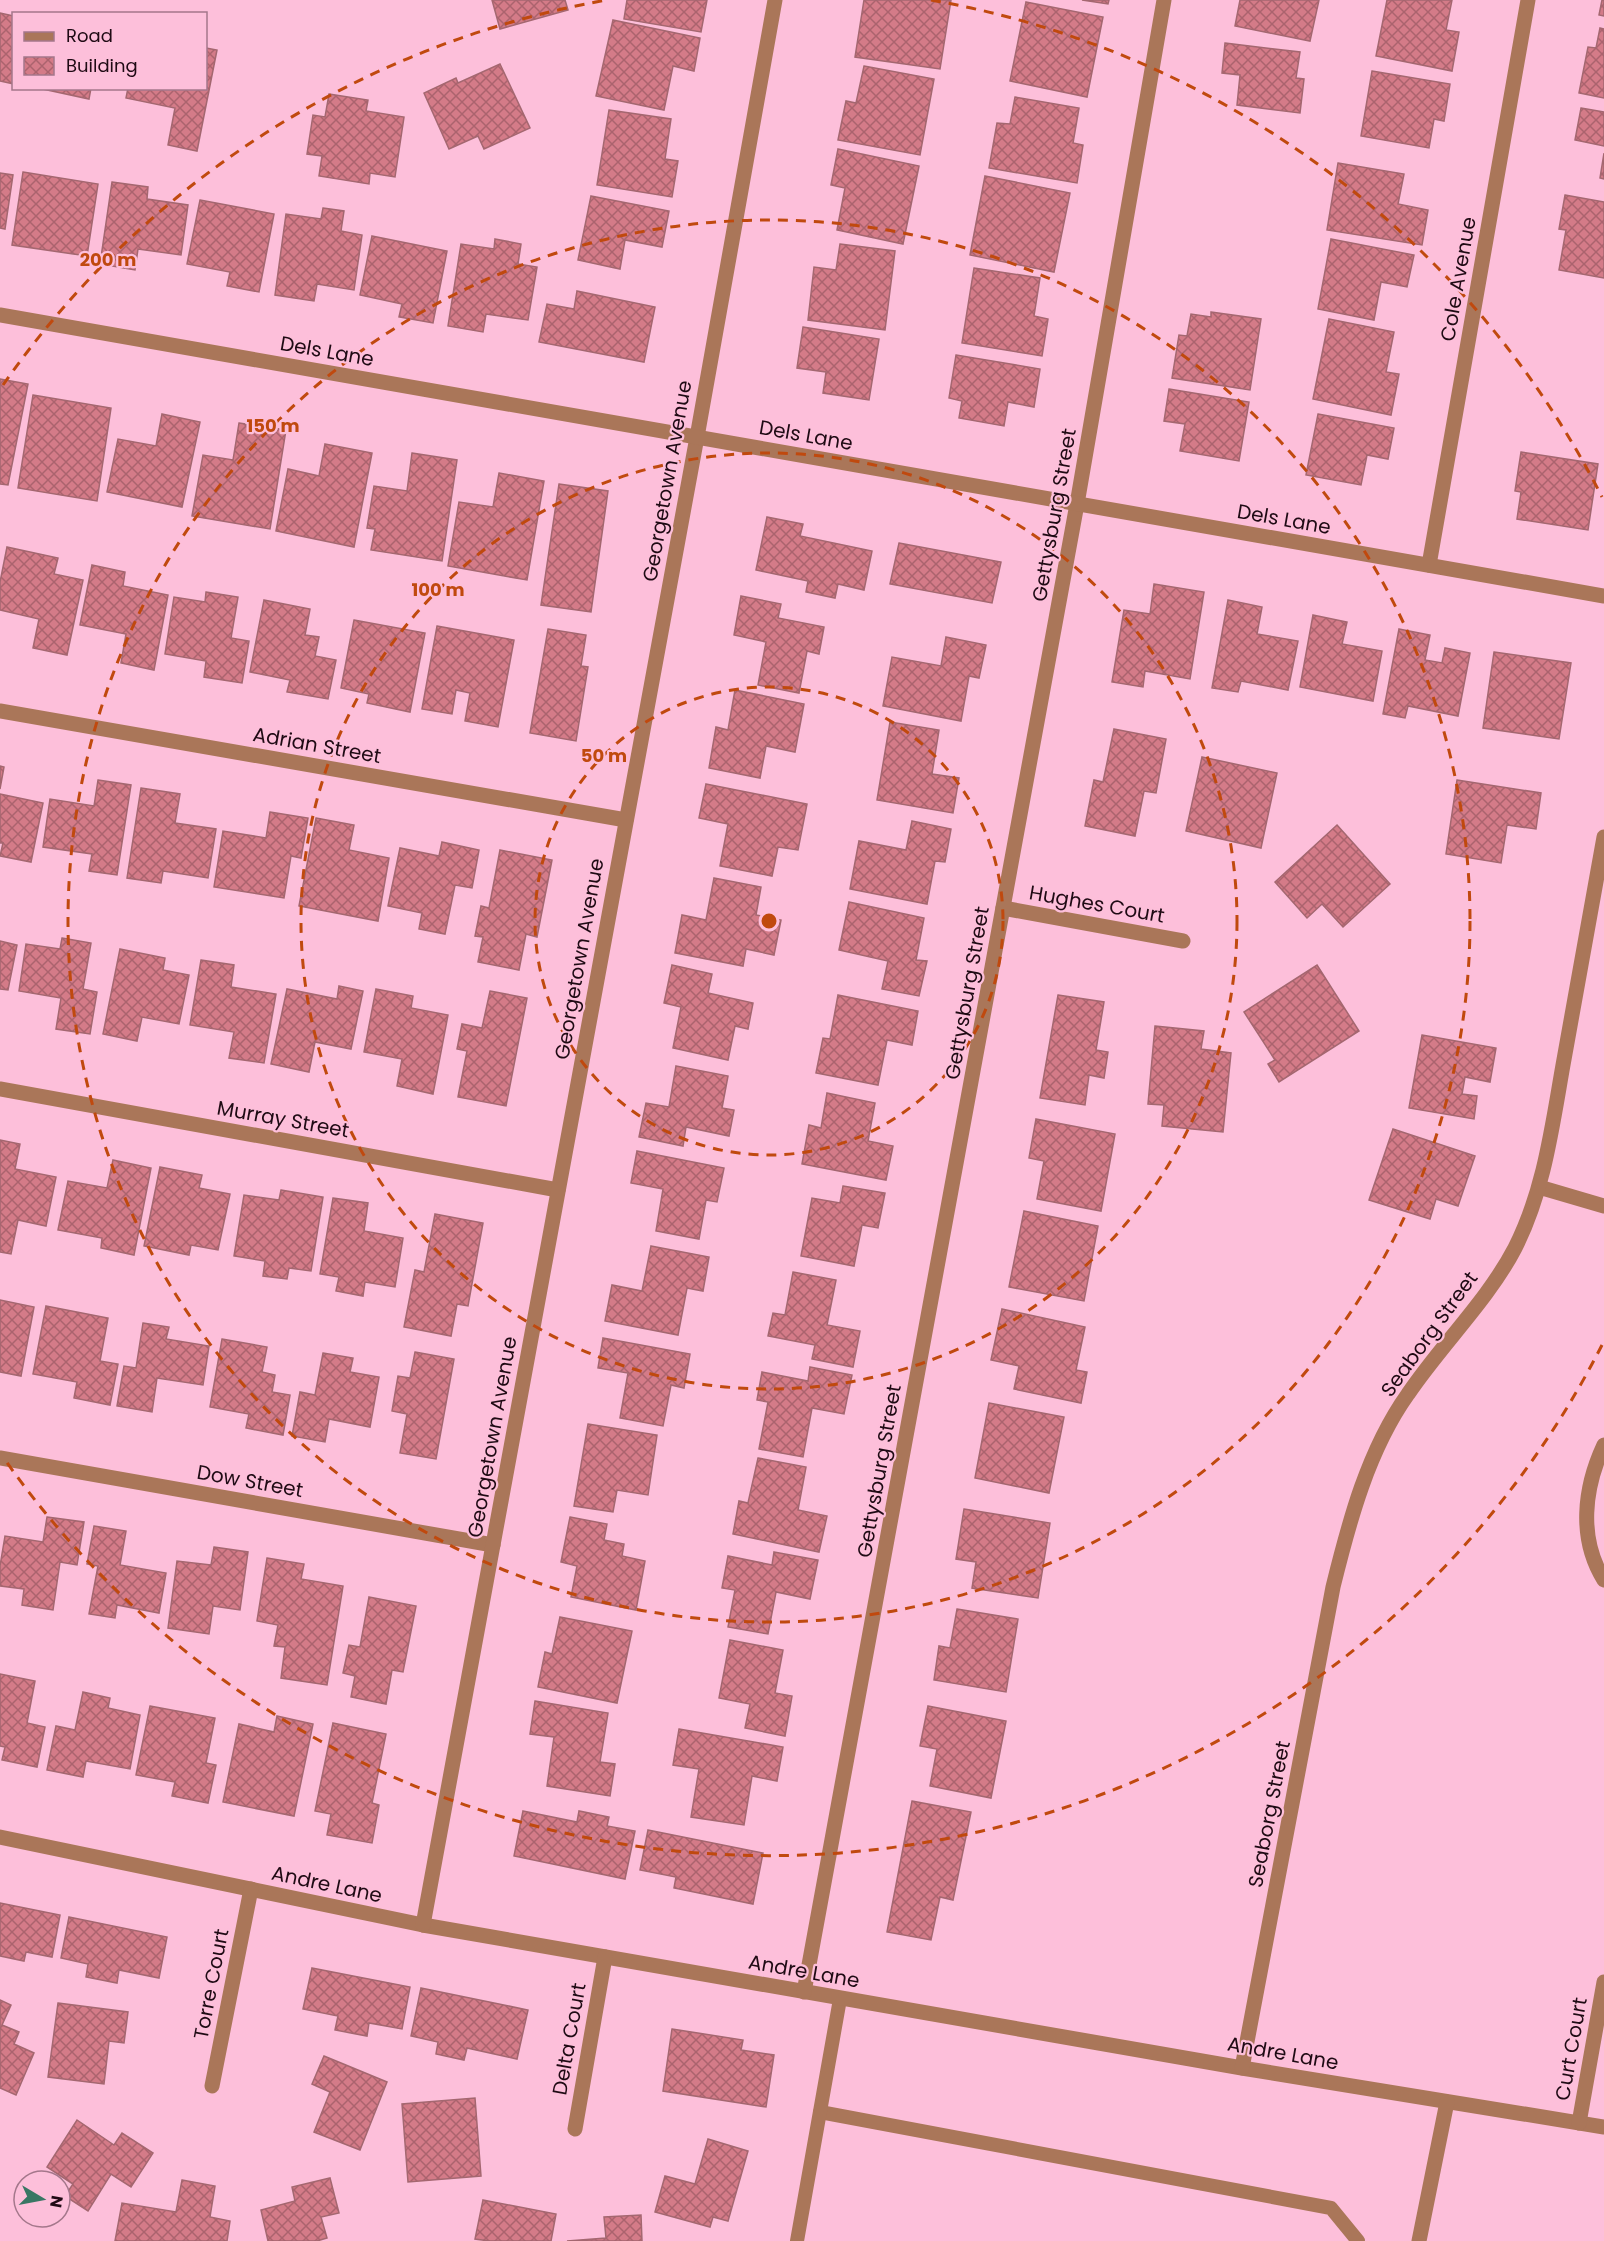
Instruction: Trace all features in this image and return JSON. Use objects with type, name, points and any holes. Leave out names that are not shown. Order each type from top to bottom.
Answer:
[{"type":"street","name":"Georgetown Avenue","points":[[423,1925],[697,437],[775,0]]},
{"type":"street","name":"Gettysburg Street","points":[[804,1992],[1077,504],[1164,0]]},
{"type":"street","name":"Cole Avenue","points":[[1429,565],[1528,0]]},
{"type":"street","name":"Dels Lane","points":[[0,315],[1604,596]]},
{"type":"street","name":"Adrian Street","points":[[0,711],[626,820]]},
{"type":"street","name":"Seaborg Street","points":[[1242,2068],[1333,1587],[1357,1498],[1382,1441],[1407,1395],[1498,1275],[1515,1248],[1539,1187],[1603,843]]},
{"type":"street","name":"Hughes Court","points":[[1003,908],[1183,941]]},
{"type":"street","name":"Murray Street","points":[[0,1089],[558,1190]]},
{"type":"street","points":[[1539,1187],[1604,1206]]},
{"type":"street","points":[[1604,1445],[1588,1488],[1587,1510],[1587,1530],[1604,1580]]},
{"type":"street","name":"Dow Street","points":[[0,1458],[493,1545]]},
{"type":"street","name":"Andre Lane","points":[[0,1837],[423,1925],[1242,2068],[1604,2127]]},
{"type":"street","name":"Torre Court","points":[[212,2086],[251,1889]]},
{"type":"street","name":"Delta Court","points":[[575,2129],[606,1957]]},
{"type":"street","name":"Curt Court","points":[[1579,2123],[1604,1982]]},
{"type":"street","points":[[1419,2241],[1447,2102]]},
{"type":"lane","points":[[796,2241],[840,1999]]},
{"type":"lane","points":[[820,2112],[1331,2208],[1358,2241]]},
{"type":"building","points":[[492,0],[565,0],[568,10],[500,29]]},
{"type":"building","points":[[627,0],[707,0],[701,32],[624,19]]},
{"type":"building","points":[[864,0],[951,0],[940,69],[855,57]]},
{"type":"building","points":[[1082,0],[1109,0],[1108,4]]},
{"type":"building","points":[[1240,0],[1319,0],[1310,41],[1235,26]]},
{"type":"building","points":[[1387,0],[1452,0],[1446,30],[1459,32],[1452,71],[1376,56]]},
{"type":"building","points":[[1602,0],[1604,0],[1604,16],[1599,15]]},
{"type":"building","points":[[1026,2],[1103,17],[1087,97],[1010,81]]},
{"type":"building","points":[[0,13],[12,16],[12,84],[0,81]]},
{"type":"building","points":[[613,20],[700,38],[694,71],[673,66],[664,110],[596,96]]},
{"type":"building","points":[[1600,28],[1604,29],[1604,98],[1579,93],[1588,47],[1596,48]]},
{"type":"building","points":[[1225,43],[1300,52],[1296,78],[1304,79],[1300,113],[1237,105],[1240,75],[1222,73]]},
{"type":"building","points":[[207,48],[217,50],[197,151],[168,145],[175,108],[126,98],[128,90],[207,90]]},
{"type":"building","points":[[500,64],[530,128],[484,149],[478,136],[449,149],[424,93],[456,78],[458,83]]},
{"type":"building","points":[[864,66],[934,79],[920,155],[838,140],[846,101],[856,103]]},
{"type":"building","points":[[1372,71],[1450,84],[1444,121],[1434,119],[1429,148],[1361,136]]},
{"type":"building","points":[[47,90],[91,90],[89,99]]},
{"type":"building","points":[[329,94],[368,100],[366,111],[404,117],[395,177],[370,173],[369,184],[319,176],[322,156],[307,154],[313,115],[325,117]]},
{"type":"building","points":[[1015,97],[1079,108],[1073,143],[1083,145],[1077,183],[989,168],[997,123],[1010,124]]},
{"type":"building","points":[[1581,108],[1604,112],[1604,146],[1575,140]]},
{"type":"building","points":[[609,110],[671,119],[665,159],[678,161],[672,197],[597,185]]},
{"type":"building","points":[[838,149],[919,166],[903,244],[837,230],[845,188],[831,185]]},
{"type":"building","points":[[1604,153],[1604,179],[1600,178]]},
{"type":"building","points":[[1338,163],[1404,174],[1398,204],[1428,210],[1422,245],[1327,230]]},
{"type":"building","points":[[23,172],[98,184],[87,256],[12,245]]},
{"type":"building","points":[[0,173],[13,175],[5,229],[0,228]]},
{"type":"building","points":[[985,176],[1070,193],[1054,272],[970,255]]},
{"type":"building","points":[[112,182],[148,187],[147,199],[188,205],[181,255],[138,249],[135,270],[100,264]]},
{"type":"building","points":[[1565,195],[1604,202],[1604,278],[1559,270],[1566,230],[1559,229]]},
{"type":"building","points":[[591,196],[669,211],[662,247],[625,240],[620,269],[578,260]]},
{"type":"building","points":[[200,200],[274,214],[259,292],[227,286],[230,272],[187,264]]},
{"type":"building","points":[[323,208],[344,211],[341,231],[362,235],[354,290],[317,284],[314,301],[275,295],[286,214],[321,219]]},
{"type":"building","points":[[372,236],[447,251],[433,323],[399,317],[402,304],[360,295]]},
{"type":"building","points":[[495,239],[521,244],[518,264],[537,267],[528,320],[486,314],[483,332],[448,326],[461,244],[494,249]]},
{"type":"building","points":[[1331,239],[1414,255],[1407,287],[1381,282],[1374,320],[1318,309]]},
{"type":"building","points":[[840,244],[895,251],[885,330],[808,320],[814,267],[836,270]]},
{"type":"building","points":[[974,268],[1040,278],[1034,316],[1048,319],[1042,356],[962,343]]},
{"type":"building","points":[[577,291],[655,307],[644,362],[539,342],[547,304],[574,309]]},
{"type":"building","points":[[1211,312],[1261,319],[1250,390],[1172,378],[1179,335],[1187,336],[1191,314],[1211,317]]},
{"type":"building","points":[[1329,319],[1394,332],[1386,372],[1399,374],[1391,415],[1313,399]]},
{"type":"building","points":[[803,327],[879,339],[869,400],[823,393],[826,372],[797,368]]},
{"type":"building","points":[[956,355],[1040,369],[1034,407],[1008,402],[1004,426],[959,418],[962,401],[949,398]]},
{"type":"building","points":[[0,379],[28,384],[8,485],[0,484]]},
{"type":"building","points":[[1169,389],[1249,402],[1239,461],[1180,451],[1185,424],[1164,421]]},
{"type":"building","points":[[33,395],[111,408],[97,501],[18,488]]},
{"type":"building","points":[[162,414],[200,422],[182,507],[107,492],[118,439],[156,446]]},
{"type":"building","points":[[1318,414],[1394,428],[1388,459],[1367,455],[1361,485],[1306,475]]},
{"type":"building","points":[[239,423],[286,430],[270,529],[192,516],[203,455],[233,460]]},
{"type":"building","points":[[325,444],[372,453],[354,547],[276,531],[288,469],[319,476]]},
{"type":"building","points":[[1521,452],[1598,464],[1588,530],[1517,519],[1521,492],[1515,491]]},
{"type":"building","points":[[412,453],[457,460],[442,561],[371,550],[375,529],[367,528],[374,486],[407,491]]},
{"type":"building","points":[[499,473],[544,481],[527,580],[448,566],[459,502],[493,507]]},
{"type":"building","points":[[559,484],[608,491],[591,612],[541,605]]},
{"type":"building","points":[[767,517],[803,524],[800,536],[872,551],[864,590],[838,584],[835,598],[806,592],[808,581],[756,570]]},
{"type":"building","points":[[899,543],[1001,562],[992,603],[890,584]]},
{"type":"building","points":[[7,547],[58,558],[54,574],[83,580],[67,655],[33,648],[39,619],[0,610],[0,582]]},
{"type":"building","points":[[92,565],[125,572],[123,586],[168,595],[154,670],[121,663],[126,634],[80,625]]},
{"type":"building","points":[[1154,584],[1204,592],[1190,679],[1145,671],[1143,687],[1112,682],[1124,610],[1150,614]]},
{"type":"building","points":[[206,592],[238,597],[231,638],[249,641],[242,683],[204,677],[206,661],[165,654],[174,597],[205,602]]},
{"type":"building","points":[[741,596],[781,604],[778,618],[824,627],[819,654],[807,651],[799,693],[758,685],[766,642],[734,635]]},
{"type":"building","points":[[264,600],[310,609],[305,635],[319,637],[315,656],[336,660],[328,699],[287,692],[290,680],[250,672]]},
{"type":"building","points":[[1228,600],[1262,607],[1257,634],[1298,641],[1288,690],[1241,681],[1238,692],[1212,688]]},
{"type":"building","points":[[1313,615],[1347,622],[1342,644],[1382,651],[1373,701],[1300,687]]},
{"type":"building","points":[[354,620],[425,633],[410,712],[367,703],[369,694],[341,688]]},
{"type":"building","points":[[437,626],[514,640],[498,727],[465,721],[470,693],[456,690],[452,714],[422,709]]},
{"type":"building","points":[[548,629],[586,635],[581,666],[588,667],[576,741],[530,733]]},
{"type":"building","points":[[1399,629],[1430,635],[1425,660],[1442,663],[1445,648],[1470,653],[1458,716],[1408,706],[1405,718],[1383,714]]},
{"type":"building","points":[[946,637],[986,645],[979,678],[969,676],[961,721],[883,706],[892,657],[941,666]]},
{"type":"building","points":[[1494,652],[1571,663],[1559,739],[1483,728]]},
{"type":"building","points":[[735,690],[804,704],[795,752],[766,746],[760,778],[709,768],[716,727],[728,730]]},
{"type":"building","points":[[890,722],[939,730],[932,774],[959,778],[953,813],[877,800]]},
{"type":"building","points":[[1114,729],[1166,739],[1156,793],[1144,791],[1135,836],[1085,826],[1094,780],[1103,782]]},
{"type":"building","points":[[1202,757],[1277,773],[1261,848],[1186,831]]},
{"type":"building","points":[[0,766],[4,767],[0,789]]},
{"type":"building","points":[[98,780],[131,785],[117,875],[89,871],[92,854],[43,847],[50,799],[94,806]]},
{"type":"building","points":[[1457,780],[1541,793],[1536,829],[1507,825],[1501,863],[1446,854]]},
{"type":"building","points":[[706,784],[807,804],[798,850],[778,847],[772,876],[720,866],[728,824],[699,818]]},
{"type":"building","points":[[141,788],[180,794],[175,823],[216,829],[208,878],[163,871],[161,883],[127,878]]},
{"type":"building","points":[[0,794],[43,803],[31,862],[0,856],[3,843],[0,843]]},
{"type":"building","points":[[270,812],[308,818],[301,858],[291,856],[284,898],[214,887],[223,831],[266,838]]},
{"type":"building","points":[[316,818],[354,825],[349,850],[389,858],[378,921],[299,906]]},
{"type":"building","points":[[912,821],[951,829],[945,862],[935,861],[927,904],[850,889],[859,841],[906,850]]},
{"type":"building","points":[[1337,825],[1390,884],[1343,927],[1322,904],[1307,918],[1275,882]]},
{"type":"building","points":[[442,842],[479,850],[472,888],[455,885],[445,934],[419,929],[422,913],[388,906],[400,848],[439,856]]},
{"type":"building","points":[[500,850],[552,860],[537,937],[526,934],[519,970],[478,962],[483,937],[475,936],[481,906],[489,908]]},
{"type":"building","points":[[714,878],[761,887],[756,915],[781,920],[774,955],[746,949],[743,966],[675,953],[682,915],[706,920]]},
{"type":"building","points":[[849,902],[924,918],[916,960],[927,961],[919,996],[882,989],[888,961],[839,950]]},
{"type":"building","points":[[62,938],[91,943],[83,989],[97,992],[90,1034],[56,1029],[61,998],[19,991],[26,944],[60,949]]},
{"type":"building","points":[[0,941],[17,945],[8,990],[0,989]]},
{"type":"building","points":[[120,949],[165,958],[163,970],[189,975],[179,1024],[142,1017],[137,1041],[103,1034]]},
{"type":"building","points":[[201,960],[234,965],[231,987],[276,994],[264,1063],[229,1058],[234,1032],[190,1025]]},
{"type":"building","points":[[672,965],[712,974],[708,993],[753,1003],[748,1029],[735,1026],[728,1060],[673,1048],[681,1007],[664,1003]]},
{"type":"building","points":[[1317,965],[1359,1031],[1279,1082],[1268,1064],[1275,1060],[1244,1012]]},
{"type":"building","points":[[339,986],[363,991],[351,1049],[315,1042],[309,1072],[271,1064],[287,989],[337,999]]},
{"type":"building","points":[[376,989],[413,996],[411,1008],[448,1015],[433,1094],[397,1086],[402,1059],[364,1052]]},
{"type":"building","points":[[490,991],[527,998],[506,1106],[458,1097],[467,1051],[457,1049],[462,1024],[482,1028]]},
{"type":"building","points":[[838,995],[918,1011],[912,1045],[887,1040],[878,1085],[816,1073],[823,1038],[830,1039]]},
{"type":"building","points":[[1058,995],[1104,1002],[1096,1050],[1108,1052],[1104,1078],[1089,1075],[1085,1105],[1040,1098]]},
{"type":"building","points":[[1155,1026],[1204,1031],[1201,1049],[1231,1053],[1223,1132],[1162,1126],[1164,1105],[1148,1104]]},
{"type":"building","points":[[1422,1035],[1496,1048],[1490,1082],[1465,1077],[1462,1094],[1477,1096],[1474,1119],[1409,1108]]},
{"type":"building","points":[[676,1066],[728,1076],[722,1108],[734,1110],[729,1136],[686,1127],[683,1146],[639,1137],[646,1103],[669,1107]]},
{"type":"building","points":[[827,1093],[875,1103],[868,1141],[893,1146],[886,1180],[802,1164],[809,1125],[821,1128]]},
{"type":"building","points":[[1036,1119],[1115,1134],[1101,1211],[1037,1199],[1044,1161],[1029,1158]]},
{"type":"building","points":[[1393,1129],[1475,1156],[1458,1206],[1436,1199],[1430,1219],[1369,1200]]},
{"type":"building","points":[[0,1140],[20,1144],[15,1169],[56,1177],[46,1226],[18,1220],[11,1254],[0,1252]]},
{"type":"building","points":[[637,1151],[724,1168],[717,1202],[706,1200],[699,1239],[656,1231],[663,1189],[631,1183]]},
{"type":"building","points":[[113,1160],[151,1168],[134,1255],[101,1248],[102,1238],[58,1230],[68,1181],[107,1188]]},
{"type":"building","points":[[160,1167],[202,1175],[199,1188],[230,1194],[218,1250],[191,1245],[189,1255],[144,1246]]},
{"type":"building","points":[[843,1186],[885,1193],[878,1228],[862,1225],[854,1266],[801,1256],[812,1198],[840,1203]]},
{"type":"building","points":[[281,1190],[323,1197],[311,1271],[289,1268],[287,1279],[263,1276],[265,1261],[234,1256],[244,1195],[279,1200]]},
{"type":"building","points":[[333,1198],[368,1203],[364,1231],[403,1238],[395,1287],[365,1282],[363,1296],[336,1291],[339,1277],[320,1274]]},
{"type":"building","points":[[1024,1211],[1098,1226],[1084,1301],[1009,1287]]},
{"type":"building","points":[[435,1214],[483,1223],[468,1306],[457,1304],[451,1336],[404,1327],[415,1270],[424,1272]]},
{"type":"building","points":[[651,1246],[709,1257],[703,1291],[687,1288],[678,1335],[605,1321],[612,1285],[642,1291]]},
{"type":"building","points":[[793,1272],[836,1280],[827,1325],[860,1331],[853,1367],[812,1359],[815,1345],[768,1336],[773,1313],[785,1315]]},
{"type":"building","points":[[0,1300],[34,1307],[21,1376],[0,1372]]},
{"type":"building","points":[[46,1306],[108,1318],[100,1361],[118,1364],[110,1405],[74,1398],[77,1382],[33,1374]]},
{"type":"building","points":[[1002,1309],[1085,1327],[1076,1370],[1087,1372],[1081,1403],[1014,1389],[1019,1366],[991,1360]]},
{"type":"building","points":[[143,1323],[169,1327],[166,1339],[209,1346],[203,1385],[157,1378],[152,1412],[117,1406],[124,1366],[136,1368]]},
{"type":"building","points":[[603,1338],[690,1354],[684,1388],[671,1385],[663,1426],[620,1418],[628,1373],[598,1368]]},
{"type":"building","points":[[222,1339],[267,1347],[262,1372],[275,1375],[272,1392],[290,1395],[283,1435],[246,1428],[249,1414],[210,1407]]},
{"type":"building","points":[[415,1352],[454,1359],[436,1459],[400,1453],[407,1414],[392,1411],[398,1376],[410,1378]]},
{"type":"building","points":[[323,1353],[353,1358],[350,1372],[379,1377],[370,1427],[329,1419],[325,1442],[292,1436],[300,1392],[315,1395]]},
{"type":"building","points":[[810,1367],[852,1375],[844,1414],[812,1408],[803,1457],[759,1449],[768,1402],[757,1400],[762,1372],[808,1381]]},
{"type":"building","points":[[989,1403],[1064,1417],[1049,1493],[975,1478]]},
{"type":"building","points":[[588,1424],[657,1435],[648,1495],[617,1490],[613,1512],[574,1506]]},
{"type":"building","points":[[758,1458],[806,1467],[798,1510],[827,1516],[819,1552],[733,1534],[739,1501],[748,1503]]},
{"type":"building","points":[[964,1509],[1050,1523],[1038,1598],[972,1588],[976,1562],[956,1559]]},
{"type":"building","points":[[47,1517],[84,1522],[77,1565],[60,1562],[53,1610],[22,1605],[24,1589],[0,1586],[0,1566],[5,1536],[43,1542]]},
{"type":"building","points":[[570,1517],[607,1524],[604,1540],[624,1544],[622,1556],[645,1561],[636,1610],[571,1597],[577,1566],[561,1562]]},
{"type":"building","points":[[94,1526],[126,1531],[120,1565],[166,1573],[159,1613],[117,1605],[115,1618],[89,1614],[98,1566],[87,1564]]},
{"type":"building","points":[[214,1547],[248,1552],[240,1610],[213,1606],[209,1634],[168,1628],[177,1561],[211,1565]]},
{"type":"building","points":[[774,1552],[818,1560],[810,1599],[776,1592],[768,1634],[728,1627],[735,1590],[722,1588],[728,1556],[772,1565]]},
{"type":"building","points":[[267,1558],[304,1564],[301,1579],[343,1586],[327,1685],[281,1678],[285,1647],[274,1646],[278,1625],[257,1621]]},
{"type":"building","points":[[369,1597],[416,1606],[403,1672],[392,1670],[386,1704],[351,1697],[355,1676],[343,1673],[349,1645],[360,1647]]},
{"type":"building","points":[[957,1609],[1018,1619],[1006,1692],[934,1680],[939,1646],[950,1648]]},
{"type":"building","points":[[560,1617],[632,1631],[617,1703],[538,1687],[545,1652],[552,1654]]},
{"type":"building","points":[[730,1640],[783,1650],[775,1693],[792,1696],[785,1736],[745,1728],[750,1704],[719,1698]]},
{"type":"building","points":[[0,1674],[35,1681],[27,1723],[45,1727],[37,1767],[2,1760],[5,1747],[0,1746]]},
{"type":"building","points":[[83,1692],[110,1698],[108,1708],[140,1715],[130,1769],[86,1761],[83,1777],[47,1770],[56,1726],[75,1730]]},
{"type":"building","points":[[535,1701],[608,1713],[600,1762],[615,1764],[610,1796],[547,1786],[554,1737],[530,1734]]},
{"type":"building","points":[[150,1706],[215,1718],[206,1763],[216,1765],[208,1803],[172,1796],[175,1782],[136,1775]]},
{"type":"building","points":[[928,1706],[1006,1721],[991,1798],[930,1786],[937,1749],[920,1746]]},
{"type":"building","points":[[277,1716],[313,1724],[294,1816],[223,1802],[239,1724],[274,1732]]},
{"type":"building","points":[[333,1723],[386,1734],[372,1803],[379,1805],[372,1843],[327,1835],[331,1814],[315,1811]]},
{"type":"building","points":[[679,1729],[783,1747],[777,1781],[752,1776],[744,1825],[691,1817],[699,1769],[673,1765]]},
{"type":"building","points":[[912,1801],[971,1812],[953,1900],[940,1897],[931,1940],[887,1932]]},
{"type":"building","points":[[523,1811],[577,1822],[579,1811],[609,1817],[607,1826],[635,1831],[625,1879],[514,1856]]},
{"type":"building","points":[[648,1830],[763,1853],[753,1904],[674,1888],[676,1877],[640,1870]]},
{"type":"building","points":[[0,1903],[60,1915],[52,1957],[26,1952],[24,1961],[0,1956]]},
{"type":"building","points":[[69,1917],[167,1937],[159,1978],[119,1970],[117,1983],[86,1977],[88,1964],[61,1958]]},
{"type":"building","points":[[312,1968],[410,1987],[402,2029],[369,2023],[367,2036],[335,2030],[338,2016],[303,2009]]},
{"type":"building","points":[[421,1988],[528,2010],[517,2059],[467,2048],[464,2060],[436,2054],[438,2042],[411,2036]]},
{"type":"building","points":[[0,2000],[11,2005],[2,2025],[19,2032],[14,2044],[34,2053],[16,2095],[0,2088]]},
{"type":"building","points":[[58,2003],[128,2012],[124,2043],[109,2041],[104,2084],[48,2077]]},
{"type":"building","points":[[672,2029],[743,2040],[741,2050],[774,2055],[766,2107],[663,2091]]},
{"type":"building","points":[[324,2056],[387,2082],[360,2150],[314,2132],[330,2092],[312,2084]]},
{"type":"building","points":[[475,2098],[481,2176],[408,2182],[402,2104]]},
{"type":"building","points":[[77,2120],[114,2145],[122,2133],[153,2153],[131,2187],[111,2174],[88,2211],[72,2201],[72,2169],[47,2167]]},
{"type":"building","points":[[708,2139],[748,2151],[728,2221],[713,2217],[710,2227],[655,2212],[665,2176],[695,2184]]},
{"type":"building","points":[[330,2178],[339,2213],[321,2217],[327,2238],[317,2241],[268,2241],[261,2210],[295,2201],[292,2187]]},
{"type":"building","points":[[182,2180],[215,2186],[210,2217],[230,2221],[227,2241],[115,2241],[122,2203],[176,2212]]},
{"type":"building","points":[[483,2200],[556,2214],[551,2241],[475,2239]]},
{"type":"building","points":[[641,2215],[642,2241],[567,2241],[606,2238],[604,2217]]}]
